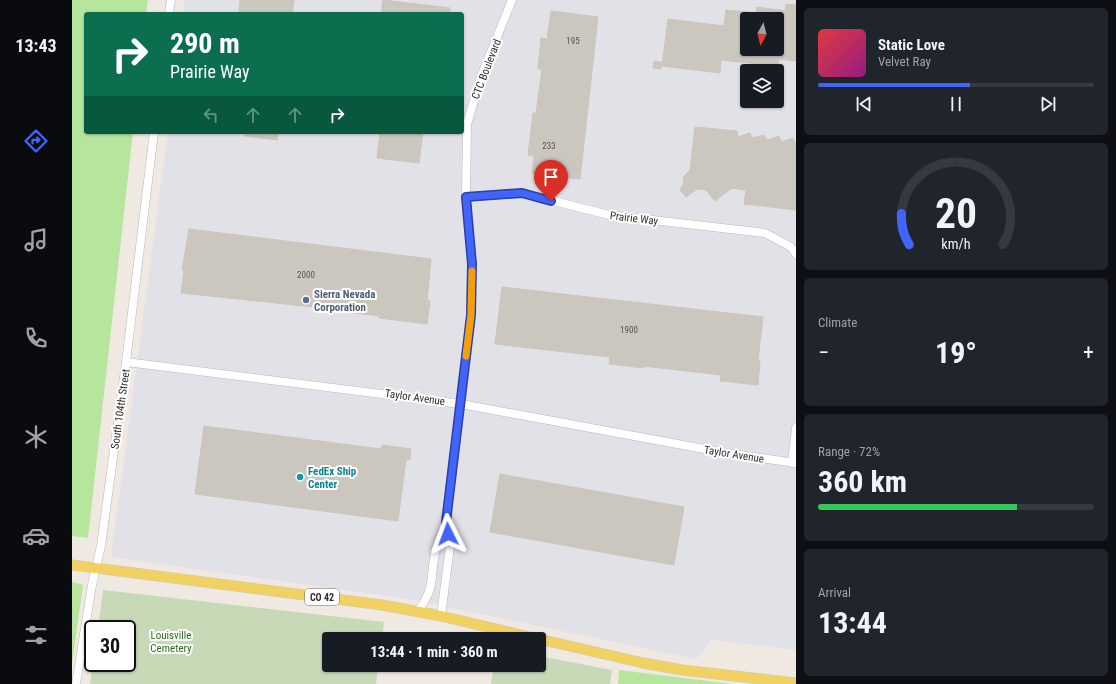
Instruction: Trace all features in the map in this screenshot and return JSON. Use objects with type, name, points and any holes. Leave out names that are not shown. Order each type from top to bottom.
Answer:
[{"type":"main road","name":"CO 42","points":[[72,565],[312,595],[441,616],[508,632]]},
{"type":"main road","name":"CO 42","points":[[546,641],[618,658],[682,670],[796,683]]},
{"type":"street","points":[[169,12],[171,0]]},
{"type":"street","name":"CTC Boulevard","points":[[417,612],[424,603],[431,588],[436,550],[446,522],[471,315],[472,289],[466,197],[468,115],[482,74],[512,0]]},
{"type":"street","name":"South 104th Street","points":[[76,684],[96,568],[126,362],[154,134]]},
{"type":"street","name":"Prairie Way","points":[[466,197],[522,193],[609,215],[765,233],[791,247],[796,254]]},
{"type":"street","name":"Taylor Avenue","points":[[126,362],[461,404],[726,453],[794,463]]},
{"type":"street","points":[[794,463],[796,428]]},
{"type":"street","name":"CTC Boulevard","points":[[441,616],[450,546],[446,522]]},
{"type":"shaded area","points":[[185,0],[796,0],[796,650],[712,640],[696,659],[409,599],[111,557],[168,134],[464,134],[464,12],[183,12]]},
{"type":"green space","points":[[72,0],[148,0],[146,12],[84,12],[84,134],[133,134],[88,538],[72,536]]},
{"type":"green space","points":[[72,582],[83,585],[72,664]]},
{"type":"green space","name":"Louisville Cemetery","points":[[103,590],[384,622],[383,632],[322,632],[322,672],[377,672],[376,684],[90,684],[92,672],[136,672],[136,620],[99,620]]},
{"type":"green space","points":[[546,657],[612,670],[610,684],[491,684],[493,672],[546,672]]},
{"type":"green space","points":[[619,670],[732,684],[618,684]]},
{"type":"building","points":[[240,0],[294,0],[292,12],[239,12]]},
{"type":"building","points":[[383,0],[450,8],[449,12],[381,12]]},
{"type":"building","points":[[786,4],[796,5],[796,61],[779,59],[778,64],[759,64],[721,60],[720,73],[662,66],[668,19],[724,26],[726,10],[746,12],[740,12],[740,56],[784,56],[784,12],[756,12],[757,7],[785,11]]},
{"type":"building","points":[[551,11],[598,17],[580,179],[532,173],[534,156],[528,155],[533,113],[536,113],[542,69],[538,69],[541,38],[547,39]]},
{"type":"building","points":[[654,61],[661,62],[661,69],[653,68]]},
{"type":"building","points":[[695,127],[737,131],[738,137],[750,133],[752,138],[764,135],[767,140],[779,136],[781,142],[793,138],[796,145],[796,210],[744,204],[746,190],[732,188],[715,201],[706,190],[697,189],[686,197],[680,190],[684,183],[683,177],[690,170]]},
{"type":"building","points":[[246,134],[278,134],[277,140],[245,136]]},
{"type":"building","points":[[380,134],[423,134],[419,163],[377,158]]},
{"type":"building","points":[[189,229],[431,259],[427,301],[430,301],[427,324],[379,318],[379,316],[333,309],[181,293],[184,270],[182,270]]},
{"type":"building","points":[[502,287],[763,317],[758,360],[760,361],[758,385],[720,381],[721,375],[643,366],[643,368],[609,364],[610,357],[495,344]]},
{"type":"building","name":"FedEx Ship Center","points":[[204,426],[381,449],[382,445],[411,449],[410,460],[406,460],[398,521],[195,494]]},
{"type":"building","points":[[500,474],[684,507],[674,565],[490,532]]},
{"type":"slow traffic","points":[[466,356],[471,315],[472,271]]},
{"type":"place","name":"Sierra Nevada Corporation","points":[[306,300]]},
{"type":"place","name":"FedEx Ship Center","points":[[300,477]]},
{"type":"route","points":[[448,534],[446,522],[471,315],[472,264],[466,197],[522,193],[551,201]]}]
